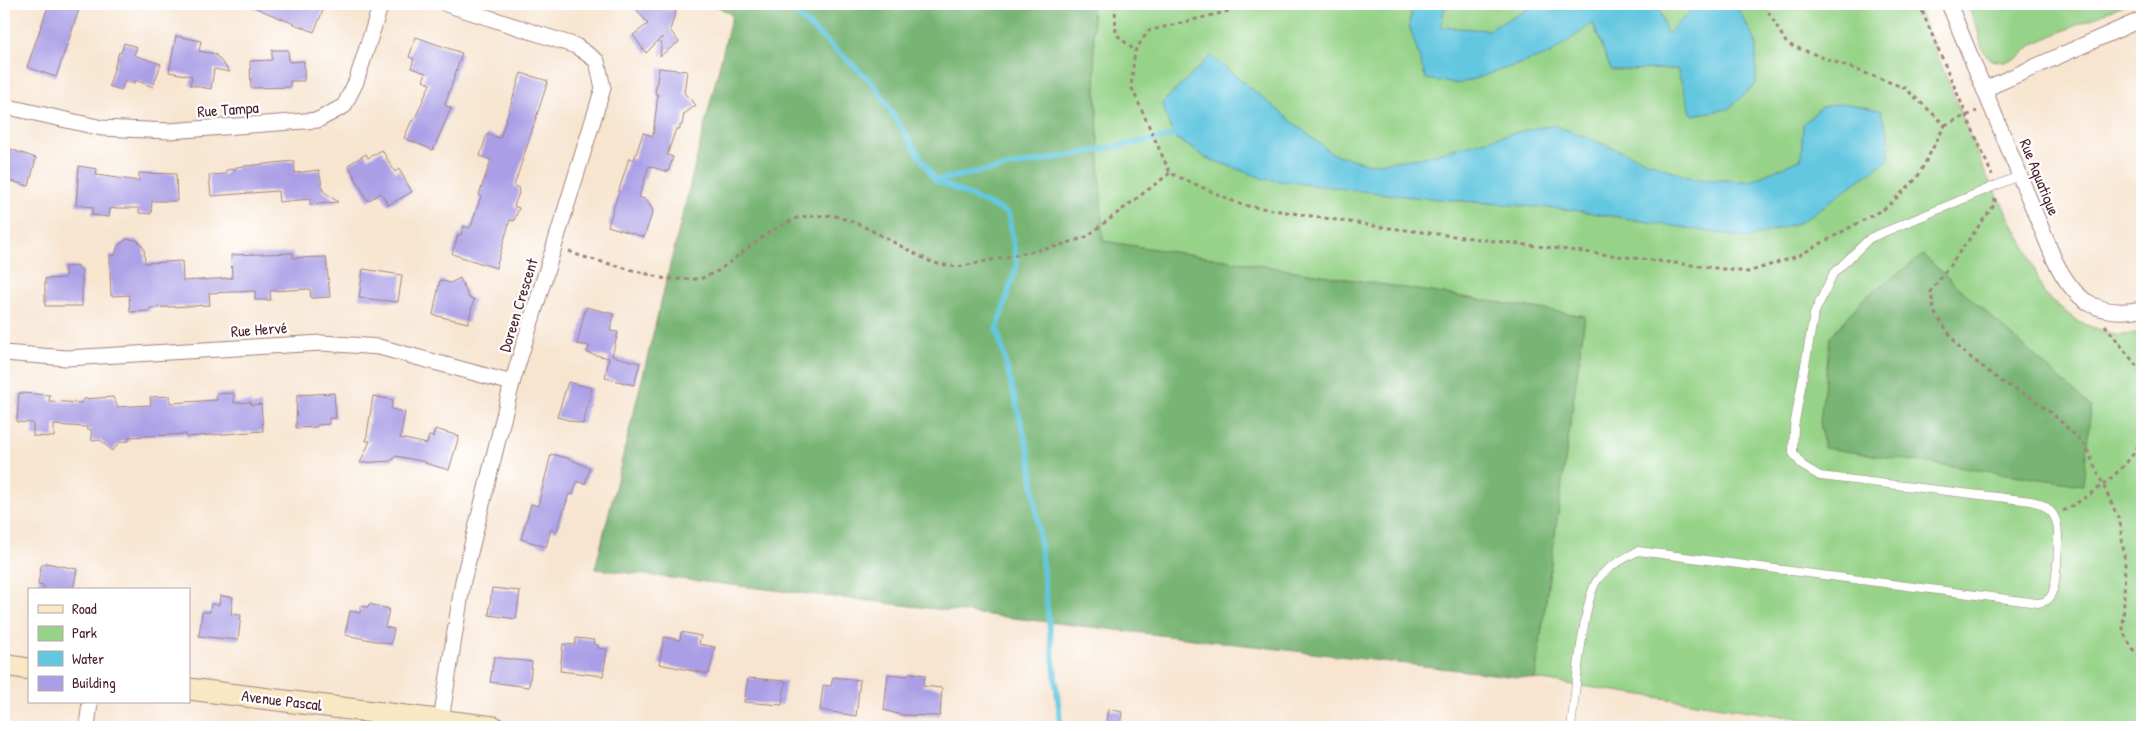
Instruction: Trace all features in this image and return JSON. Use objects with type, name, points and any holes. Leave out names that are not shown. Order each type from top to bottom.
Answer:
[{"type":"street","name":"Rue Tampa","points":[[4,106],[102,128],[169,131],[318,120],[344,106],[356,82],[381,4]]},
{"type":"street","name":"Doreen Crescent","points":[[441,720],[462,581],[512,383],[603,88],[597,61],[576,46],[446,4]]},
{"type":"street","name":"Rue Aquatique","points":[[1949,4],[2062,275],[2069,286],[2087,303],[2100,309],[2112,311],[2142,309]]},
{"type":"street","points":[[1985,89],[2142,19]]},
{"type":"street","name":"Rue Hervé","points":[[4,353],[66,358],[348,343],[378,347],[512,383]]},
{"type":"street","points":[[4,666],[28,669]]},
{"type":"street","name":"Avenue Pascal","points":[[190,689],[494,727]]},
{"type":"street","points":[[87,727],[90,704]]},
{"type":"lane","points":[[1571,727],[1588,600],[1596,580],[1612,566],[1638,551],[2043,602],[2051,598],[2055,586],[2058,529],[2054,516],[2043,505],[2031,501],[1820,476],[1803,466],[1793,454],[1794,427],[1814,314],[1833,274],[1870,238],[2021,175]]},
{"type":"path","points":[[1115,4],[1116,34],[1135,51]]},
{"type":"path","points":[[1243,4],[1229,11],[1148,31],[1135,51],[1130,86],[1170,172],[1242,205],[1380,227],[1748,272],[1798,256],[1887,207],[1917,178],[1946,124],[1992,105]]},
{"type":"path","points":[[1764,4],[1787,44],[1905,88],[1946,124]]},
{"type":"path","points":[[1919,4],[1968,115],[1996,186],[1995,204],[1931,291],[1934,312],[1961,350],[2002,382],[2030,397],[2085,445],[2120,522],[2124,555],[2123,632],[2134,651],[2142,656]]},
{"type":"path","points":[[555,245],[580,256],[666,279],[700,279],[718,271],[769,232],[799,218],[833,215],[860,225],[932,263],[958,267],[1058,246],[1086,237],[1170,172]]},
{"type":"path","points":[[2087,303],[2142,372]]},
{"type":"path","points":[[2054,516],[2104,485],[2125,463],[2142,436]]},
{"type":"green space","points":[[713,4],[1092,4],[1103,241],[1585,316],[1535,679],[595,569],[732,15]]},
{"type":"green space","points":[[1092,4],[1917,4],[1984,171],[2028,252],[2044,294],[2078,322],[2118,336],[2142,332],[2142,727],[1857,727],[1535,679],[1585,316],[1102,241]]},
{"type":"green space","points":[[1967,4],[2125,4],[2033,44],[2019,57],[2004,62],[1992,60],[1983,51],[1977,27]]},
{"type":"green space","points":[[1923,255],[2091,407],[2083,485],[1824,448],[1820,422],[1830,338],[1862,300]]},
{"type":"water","points":[[1413,4],[1445,4],[1441,27],[1488,30],[1538,4],[1658,4],[1667,34],[1697,5],[1736,5],[1756,42],[1756,84],[1728,109],[1692,115],[1677,69],[1611,70],[1593,23],[1550,54],[1458,84],[1426,79],[1409,25]]},
{"type":"water","points":[[1211,56],[1331,153],[1369,164],[1419,158],[1517,132],[1554,125],[1693,179],[1751,181],[1801,159],[1803,124],[1821,107],[1844,103],[1880,110],[1888,133],[1889,159],[1801,222],[1748,238],[1573,210],[1402,196],[1265,179],[1206,158],[1173,136],[1162,103]]},
{"type":"building","points":[[49,4],[81,4],[56,77],[27,67]]},
{"type":"building","points":[[246,4],[314,4],[324,8],[314,32]]},
{"type":"building","points":[[632,4],[658,4],[662,9],[676,11],[670,30],[679,42],[660,56],[662,37],[646,53],[633,35],[648,24]]},
{"type":"building","points":[[176,36],[201,41],[199,51],[215,54],[230,72],[214,69],[211,89],[190,85],[192,76],[169,72]]},
{"type":"building","points":[[416,37],[462,53],[445,105],[451,108],[433,150],[404,138],[412,120],[414,121],[430,84],[423,81],[426,73],[411,68],[414,59],[409,57]]},
{"type":"building","points":[[124,43],[137,47],[134,55],[161,64],[153,87],[135,80],[134,84],[125,81],[121,90],[109,86],[119,52],[121,53]]},
{"type":"building","points":[[272,50],[288,50],[289,62],[304,61],[304,81],[290,81],[290,87],[251,88],[250,61],[272,60]]},
{"type":"building","points":[[659,68],[687,71],[684,93],[696,105],[684,114],[680,129],[676,129],[667,155],[673,157],[668,172],[649,166],[639,197],[647,200],[653,211],[644,237],[608,226],[629,158],[634,160],[643,133],[653,136],[658,94],[655,94]]},
{"type":"building","points":[[521,73],[548,81],[514,186],[518,187],[519,193],[514,206],[519,208],[514,221],[510,220],[496,268],[452,254],[458,235],[461,235],[464,226],[469,228],[471,226],[481,196],[479,195],[491,160],[480,156],[487,134],[500,138]]},
{"type":"building","points":[[4,147],[36,158],[29,186],[4,179]]},
{"type":"building","points":[[382,150],[395,172],[399,169],[412,192],[388,205],[381,193],[368,201],[348,165],[366,154],[368,158]]},
{"type":"building","points":[[294,161],[295,173],[319,170],[323,191],[338,202],[310,205],[310,199],[279,202],[278,191],[211,196],[209,175],[226,174],[226,170],[236,169],[236,167]]},
{"type":"building","points":[[79,166],[97,169],[96,175],[139,181],[139,173],[176,174],[177,201],[152,201],[151,214],[139,213],[139,208],[117,208],[110,209],[109,217],[92,215],[93,207],[76,205]]},
{"type":"building","points":[[127,239],[137,240],[141,244],[144,249],[145,263],[182,261],[183,281],[232,278],[231,255],[293,253],[293,258],[326,257],[330,297],[311,298],[310,289],[270,291],[271,300],[255,300],[255,291],[209,293],[210,305],[150,308],[150,311],[130,312],[129,295],[111,296],[110,255],[115,255],[118,246]]},
{"type":"building","points":[[79,266],[79,270],[82,269],[82,306],[45,306],[45,279],[65,278],[65,267]]},
{"type":"building","points":[[363,269],[402,275],[398,302],[359,298]]},
{"type":"building","points":[[460,278],[469,298],[474,299],[468,323],[433,315],[440,280],[450,283]]},
{"type":"building","points":[[586,307],[614,314],[610,331],[618,332],[612,356],[640,363],[634,385],[605,378],[609,358],[587,353],[589,346],[577,344]]},
{"type":"building","points":[[568,382],[592,388],[583,424],[557,417]]},
{"type":"building","points":[[19,393],[50,395],[49,401],[81,403],[84,399],[113,397],[118,407],[151,405],[150,397],[170,396],[170,403],[217,400],[216,394],[234,393],[234,403],[251,402],[251,405],[261,404],[263,431],[186,437],[186,434],[129,437],[129,441],[120,442],[112,451],[100,440],[92,441],[91,429],[87,430],[87,427],[54,425],[54,437],[33,436],[33,423],[17,422]]},
{"type":"building","points":[[334,393],[336,418],[329,418],[329,424],[317,425],[317,427],[296,428],[297,395]]},
{"type":"building","points":[[373,396],[393,400],[391,409],[405,412],[400,438],[427,444],[429,436],[433,437],[435,429],[459,436],[449,470],[426,462],[396,456],[391,461],[360,463],[370,441],[366,441]]},
{"type":"building","points":[[551,454],[567,458],[590,468],[585,484],[577,481],[573,495],[569,494],[557,531],[551,529],[546,547],[521,539],[531,504],[538,506]]},
{"type":"building","points":[[46,563],[77,569],[73,588],[44,588],[44,586],[38,585],[41,566]]},
{"type":"building","points":[[492,588],[520,591],[516,619],[489,615]]},
{"type":"building","points":[[220,596],[233,597],[231,614],[241,615],[238,640],[199,636],[202,612],[210,612],[211,604],[219,605]]},
{"type":"building","points":[[369,604],[389,609],[385,627],[394,629],[391,644],[345,635],[350,611],[360,613],[361,606],[368,607]]},
{"type":"building","points":[[681,632],[701,636],[699,644],[715,647],[709,674],[659,664],[664,637],[680,640]]},
{"type":"building","points":[[576,638],[594,640],[593,644],[598,645],[598,648],[607,649],[603,676],[560,671],[563,644],[575,645]]},
{"type":"building","points":[[494,657],[532,662],[529,687],[490,682]]},
{"type":"building","points":[[909,673],[925,675],[923,686],[942,688],[940,716],[901,715],[884,710],[888,674],[908,676]]},
{"type":"building","points":[[833,677],[860,680],[856,716],[820,710],[823,685],[831,686]]},
{"type":"building","points":[[748,678],[786,681],[782,705],[744,702]]},
{"type":"building","points":[[1108,709],[1122,712],[1120,727],[1105,727]]},
{"type":"waterway","points":[[785,4],[873,83],[935,180],[1008,213],[1017,264],[997,329],[1030,457],[1061,727]]},
{"type":"waterway","points":[[937,180],[1173,136]]}]
